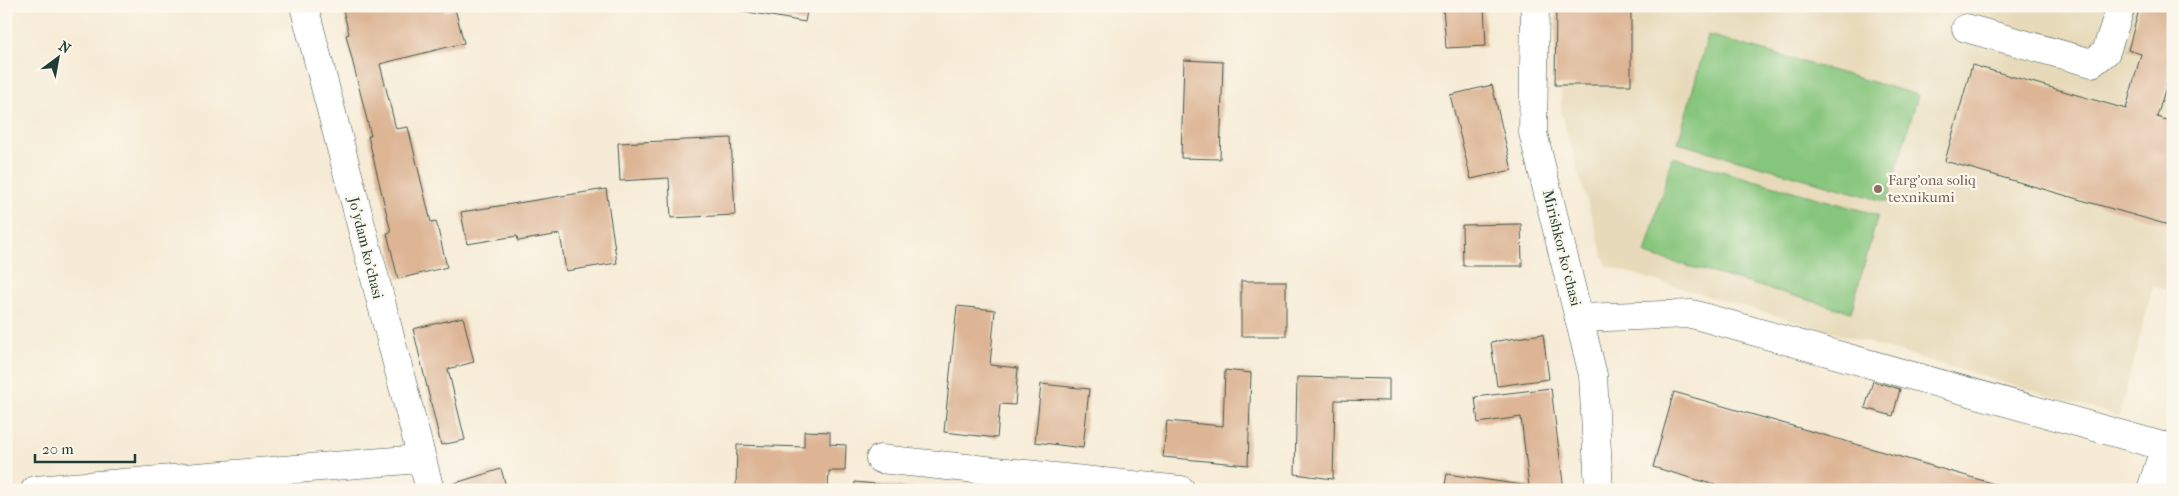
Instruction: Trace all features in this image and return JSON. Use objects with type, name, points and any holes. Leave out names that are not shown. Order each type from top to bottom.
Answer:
[{"type":"street","name":"Jo'ydam ko'chasi","points":[[304,6],[420,459],[430,490]]},
{"type":"street","name":"Mirishkor koʻchasi","points":[[1535,6],[1533,132],[1593,374],[1599,490]]},
{"type":"street","points":[[1966,28],[2092,63],[2106,52],[2120,6]]},
{"type":"street","points":[[1580,318],[1692,314],[2169,448],[2151,490]]},
{"type":"street","points":[[35,490],[420,459]]},
{"type":"street","points":[[880,459],[1181,490]]},
{"type":"shaded area","name":"Farg'ona soliq texnikumi","points":[[1562,6],[2173,6],[2173,292],[2153,286],[2119,416],[1606,266],[1561,113]]},
{"type":"green space","points":[[1708,35],[1918,95],[1887,202],[1678,143]]},
{"type":"green space","points":[[1672,157],[1878,215],[1851,312],[1645,254]]},
{"type":"building","points":[[342,6],[444,6],[445,11],[455,9],[464,43],[380,64],[396,129],[408,127],[431,222],[436,221],[447,267],[398,279],[387,233],[391,232],[368,136],[371,136],[346,35],[349,34]]},
{"type":"building","points":[[731,6],[808,6],[805,22],[731,9]]},
{"type":"building","points":[[1443,6],[1484,6],[1486,46],[1446,48]]},
{"type":"building","points":[[1556,6],[1631,6],[1631,85],[1555,85]]},
{"type":"building","points":[[2140,6],[2173,6],[2173,63],[2157,117],[2173,122],[2172,226],[1945,161],[1972,65],[2126,109],[2141,54],[2128,50]]},
{"type":"building","points":[[1184,60],[1223,62],[1220,159],[1181,158]]},
{"type":"building","points":[[1492,85],[1512,170],[1471,179],[1450,95]]},
{"type":"building","points":[[731,138],[735,215],[671,218],[669,178],[620,181],[618,143]]},
{"type":"building","points":[[606,189],[617,263],[566,271],[560,234],[518,241],[517,236],[467,244],[461,212]]},
{"type":"building","points":[[1521,224],[1522,266],[1463,266],[1462,225]]},
{"type":"building","points":[[1241,281],[1286,281],[1286,336],[1241,336]]},
{"type":"building","points":[[957,306],[995,310],[990,365],[1018,368],[1015,405],[1000,404],[997,438],[944,432]]},
{"type":"building","points":[[463,317],[474,362],[448,369],[465,440],[441,445],[413,329]]},
{"type":"building","points":[[1543,334],[1549,379],[1497,386],[1491,342]]},
{"type":"building","points":[[1225,370],[1251,373],[1248,465],[1163,457],[1167,421],[1223,426]]},
{"type":"building","points":[[1297,377],[1389,379],[1389,401],[1335,400],[1333,479],[1295,474]]},
{"type":"building","points":[[1873,381],[1900,389],[1893,416],[1865,408]]},
{"type":"building","points":[[1041,384],[1089,389],[1083,448],[1035,442]]},
{"type":"building","points":[[1551,388],[1564,490],[1444,490],[1447,474],[1529,486],[1521,417],[1478,423],[1475,397]]},
{"type":"building","points":[[1674,392],[2012,490],[1732,490],[1653,467]]},
{"type":"building","points":[[804,431],[830,432],[830,444],[846,445],[845,471],[829,471],[828,489],[736,487],[737,445],[804,447]]},
{"type":"building","points":[[501,469],[507,490],[453,490],[452,484]]},
{"type":"building","points":[[855,482],[916,488],[916,490],[854,490]]},
{"type":"place","name":"Farg'ona soliq texnikumi","points":[[1878,189]]}]
